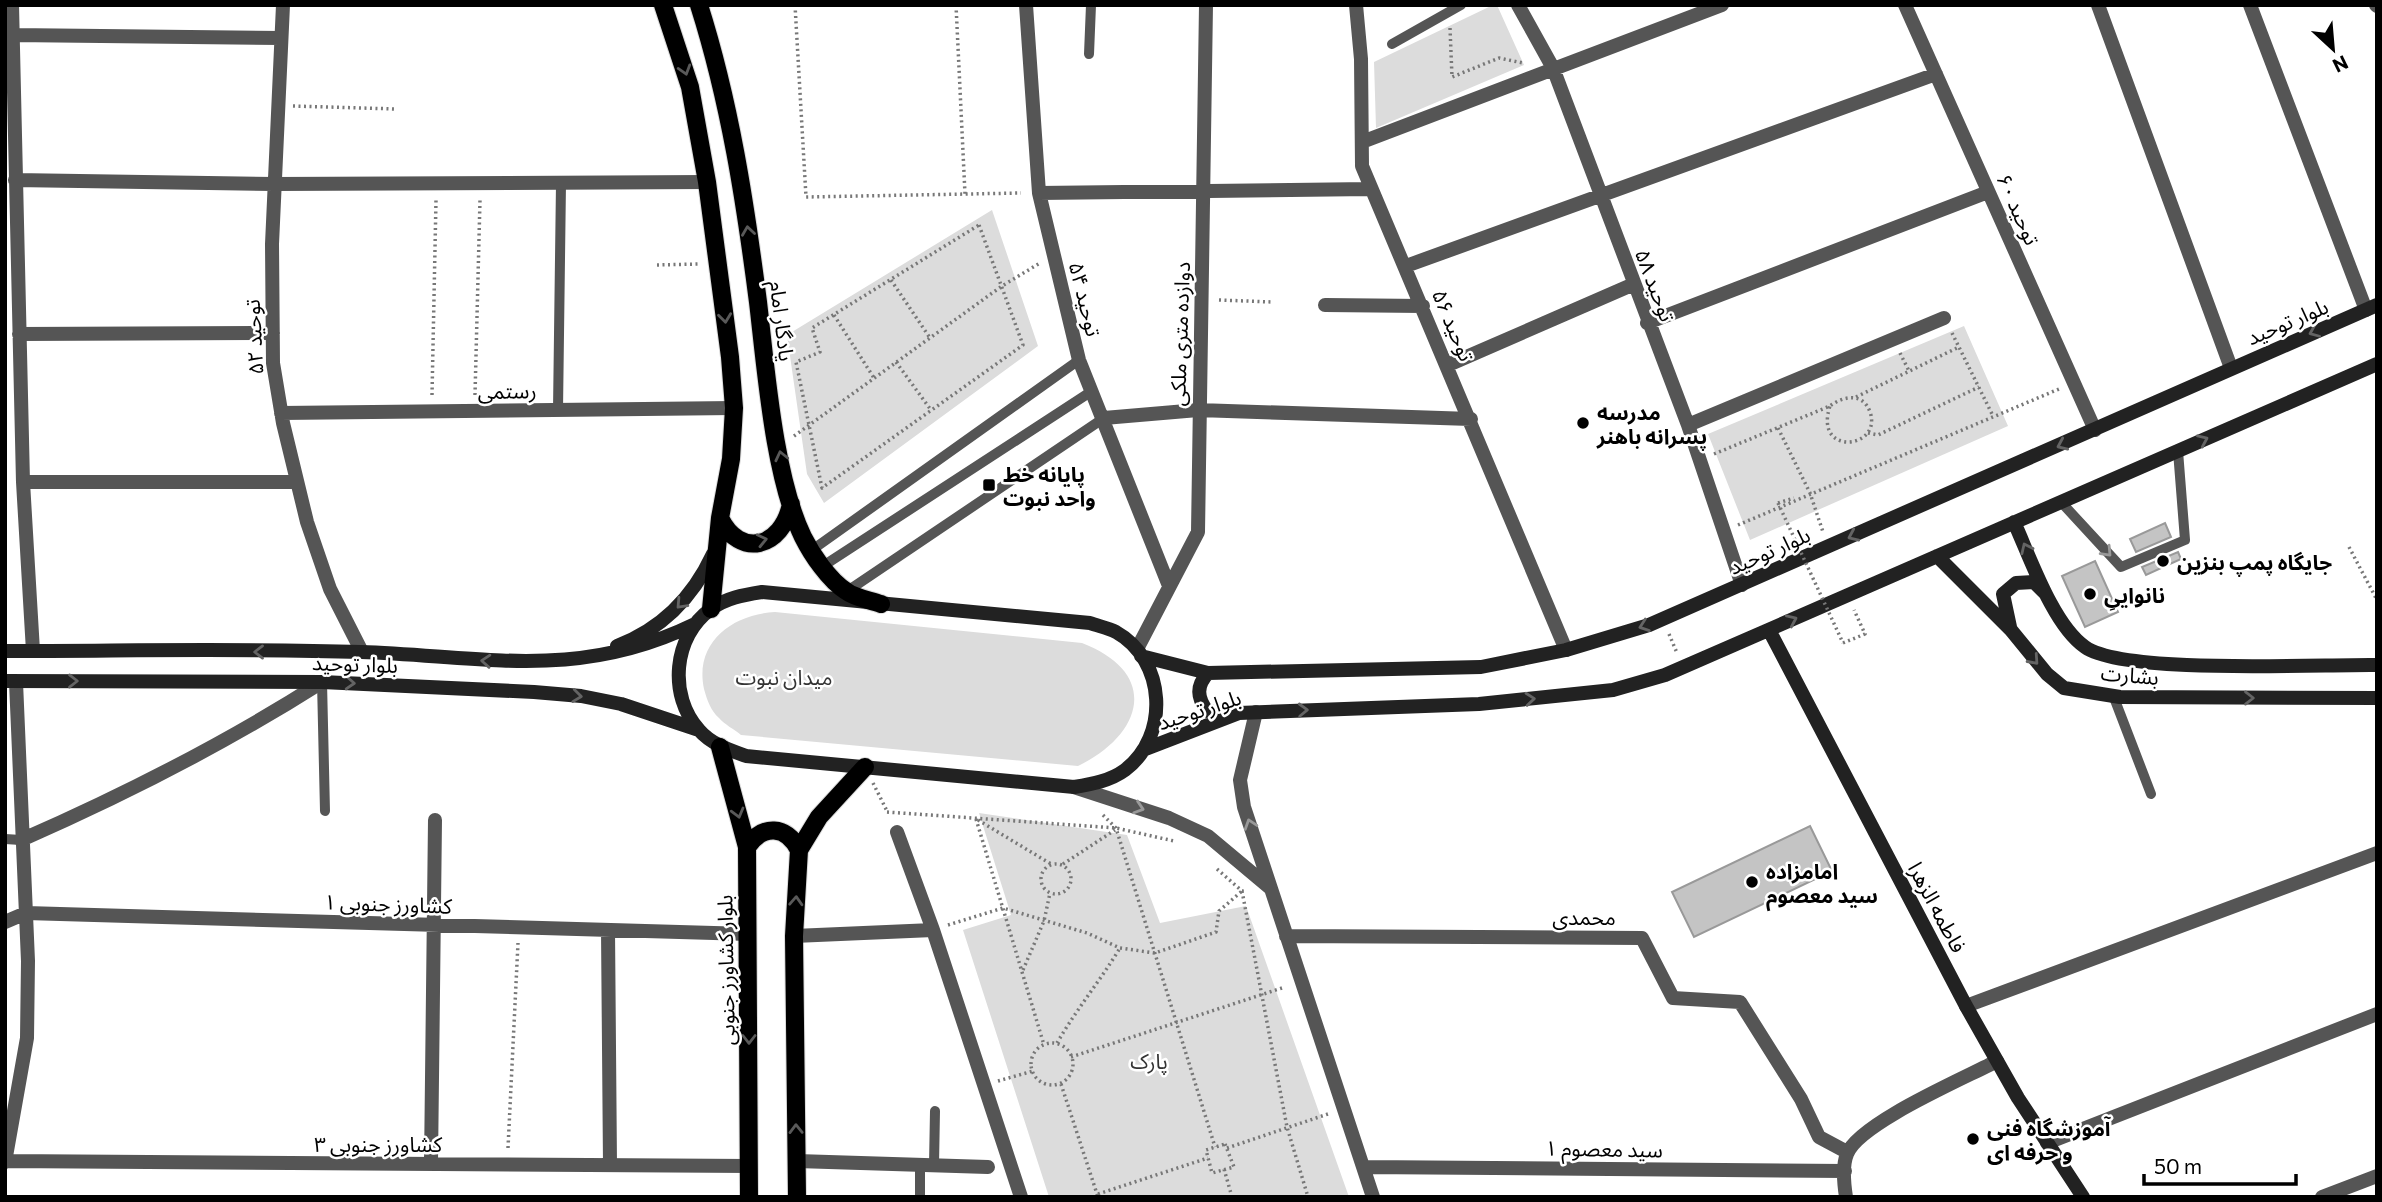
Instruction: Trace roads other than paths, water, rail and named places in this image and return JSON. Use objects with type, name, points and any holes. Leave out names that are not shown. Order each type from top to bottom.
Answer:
[{"type":"main road","points":[[663,5],[690,87],[707,182],[733,408],[731,459],[720,518],[711,609]]},
{"type":"main road","name":"یادگار امام","points":[[699,5],[731,121],[778,448],[791,501],[803,537],[823,566],[846,592],[881,604]]},
{"type":"main road","name":"بلوار توحید","points":[[1139,653],[1208,673],[1481,667],[1566,650],[1662,619],[1742,585],[2371,307]]},
{"type":"main road","name":"بلوار توحید","points":[[1143,750],[1239,713],[1479,704],[1613,690],[1684,667],[2377,364]]},
{"type":"main road","points":[[720,518],[724,527],[740,540],[763,542],[782,531],[787,523],[791,501]]},
{"type":"main road","name":"بشارت","points":[[2014,522],[2050,600],[2084,647],[2118,661],[2377,665]]},
{"type":"main road","points":[[556,661],[622,644],[669,616],[693,591],[717,546]]},
{"type":"main road","name":"بشارت","points":[[1937,556],[2011,630],[2047,674],[2064,688],[2113,695],[2377,698]]},
{"type":"main road","points":[[2011,630],[2003,594],[2016,583],[2034,582],[2050,600]]},
{"type":"main road","points":[[762,592],[881,604],[1090,623],[1116,632],[1139,653],[1151,672],[1157,698],[1155,725],[1143,750],[1125,770],[1101,782],[1074,787],[746,756],[720,747],[699,730],[684,707],[678,681],[681,654],[695,624],[711,609],[735,596],[762,592]]},
{"type":"main road","name":"بلوار توحید","points":[[5,651],[362,652],[496,662],[556,661],[603,657],[665,639],[695,624]]},
{"type":"main road","name":"فاطمه الزهرا","points":[[1769,630],[1966,1006],[2047,1143],[2083,1197]]},
{"type":"main road","points":[[1208,673],[1200,681],[1198,692],[1201,703],[1207,710],[1239,713]]},
{"type":"main road","name":"بلوار توحید","points":[[11,681],[322,682],[581,696],[621,704],[699,730]]},
{"type":"main road","name":"بلوار کشاورز جنوبی","points":[[720,747],[747,847],[750,1197]]},
{"type":"main road","points":[[797,1197],[794,936],[799,850],[819,817],[865,767]]},
{"type":"main road","points":[[747,847],[755,836],[767,830],[781,830],[793,838],[799,850]]},
{"type":"street","points":[[12,5],[9,34],[23,482],[33,651]]},
{"type":"street","name":"توحید ۵۲","points":[[283,5],[274,184],[273,363],[297,482],[330,589],[362,652]]},
{"type":"street","name":"توحید ۵۴","points":[[1026,5],[1039,193],[1079,360],[1169,586]]},
{"type":"street","name":"دوازده متری ملکی","points":[[1139,653],[1169,586],[1198,532],[1206,5]]},
{"type":"street","name":"توحید ۵۶","points":[[1356,5],[1361,59],[1362,166],[1471,419],[1566,650]]},
{"type":"street","name":"توحید ۵۸","points":[[1518,5],[1553,68],[1599,197],[1688,425],[1742,585]]},
{"type":"street","points":[[1362,142],[1721,5]]},
{"type":"street","name":"توحید ۶۰","points":[[1905,5],[2095,430]]},
{"type":"street","points":[[2098,5],[2231,368]]},
{"type":"street","points":[[2250,5],[2371,307]]},
{"type":"street","points":[[9,34],[281,38]]},
{"type":"street","points":[[1406,266],[1936,74]]},
{"type":"street","points":[[15,180],[274,184],[707,182]]},
{"type":"street","points":[[1039,193],[1370,189]]},
{"type":"street","points":[[1647,323],[1988,191]]},
{"type":"street","points":[[1448,365],[1634,285]]},
{"type":"street","points":[[1325,305],[1423,306]]},
{"type":"street","points":[[1688,425],[1944,318]]},
{"type":"street","points":[[19,334],[273,333]]},
{"type":"street","name":"رستمی","points":[[281,413],[733,408]]},
{"type":"street","points":[[1104,418],[1198,410],[1471,419]]},
{"type":"street","points":[[23,482],[297,482]]},
{"type":"street","points":[[6,1161],[27,1038],[26,913],[11,681]]},
{"type":"street","points":[[22,840],[119,797],[265,718],[322,682]]},
{"type":"street","points":[[1256,712],[1240,780],[1244,807],[1373,1197]]},
{"type":"street","points":[[1074,787],[1169,818],[1208,836],[1271,889]]},
{"type":"street","points":[[432,1164],[435,820]]},
{"type":"street","points":[[897,832],[933,930],[1021,1197]]},
{"type":"street","points":[[1966,1006],[2377,853]]},
{"type":"street","points":[[5,922],[26,913]]},
{"type":"street","name":"کشاورز جنوبی ۱","points":[[26,913],[748,934]]},
{"type":"street","points":[[608,930],[610,1165]]},
{"type":"street","points":[[794,936],[933,930]]},
{"type":"street","name":"محمدی","points":[[1286,936],[1642,937],[1673,999],[1740,1002],[1801,1099],[1819,1137],[1847,1152]]},
{"type":"street","points":[[2047,1143],[2377,1014]]},
{"type":"street","points":[[1846,1197],[1847,1152],[1879,1124],[1997,1061]]},
{"type":"street","name":"کشاورز جنوبی ۳","points":[[6,1161],[750,1166]]},
{"type":"street","points":[[797,1161],[988,1167]]},
{"type":"street","name":"سید معصوم ۱","points":[[1364,1167],[1845,1171]]},
{"type":"street","points":[[2322,1197],[2377,1176]]},
{"type":"lane","points":[[1089,54],[1091,5]]},
{"type":"lane","points":[[1392,44],[1461,5]]},
{"type":"lane","points":[[558,410],[561,183]]},
{"type":"lane","points":[[812,550],[1079,360]]},
{"type":"lane","points":[[823,566],[1092,391]]},
{"type":"lane","points":[[846,592],[1104,418]]},
{"type":"lane","points":[[2060,502],[2121,566],[2185,540],[2178,451]]},
{"type":"lane","points":[[322,682],[325,811]]},
{"type":"lane","points":[[2113,695],[2151,794]]},
{"type":"lane","points":[[5,839],[22,840]]},
{"type":"lane","points":[[920,1197],[935,1111]]},
{"type":"place","name":"مدرسه پسرانه باهنر","points":[[1583,423]]},
{"type":"place","name":"پایانه خط واحد نبوت","points":[[989,485]]},
{"type":"place","name":"جایگاه پمپ بنزین","points":[[2163,561]]},
{"type":"place","name":"نانواییِ","points":[[2090,594]]},
{"type":"place","name":"امامزاده سید معصوم","points":[[1752,882]]},
{"type":"place","name":"آموزشگاه فنی و حرفه ای","points":[[1973,1139]]},
{"type":"park label","name":"میدان نبوت","points":[[784,676]]},
{"type":"park label","name":"پارک","points":[[1149,1060]]}]
